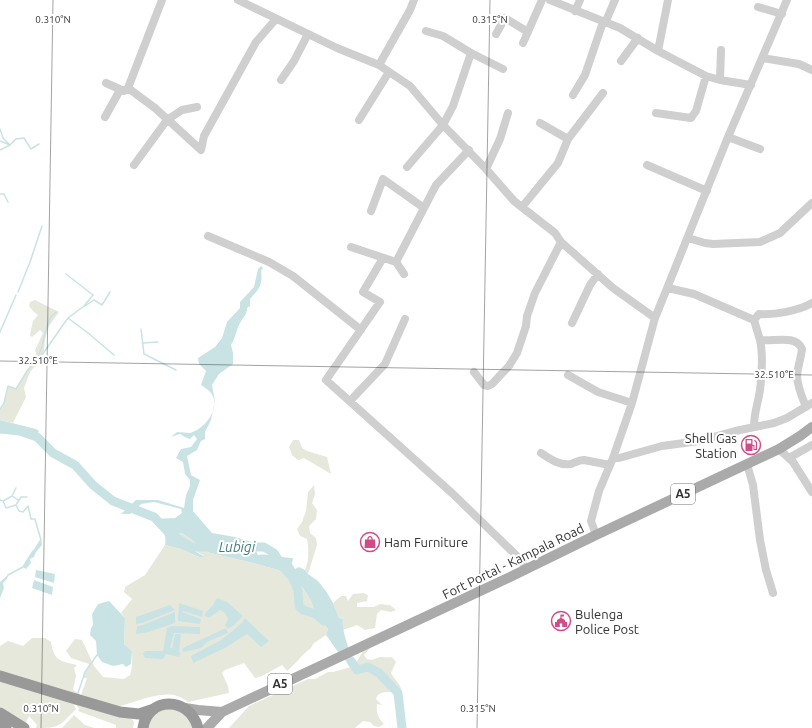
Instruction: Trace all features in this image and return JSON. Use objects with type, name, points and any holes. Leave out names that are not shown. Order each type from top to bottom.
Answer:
[{"type":"highway","points":[[0,676],[69,698],[120,712],[140,714],[154,709]]},
{"type":"highway","name":"A5","points":[[154,709],[161,705],[169,704],[178,704],[185,708]]},
{"type":"highway","points":[[185,708],[192,713],[198,728]]},
{"type":"highway","points":[[142,727],[147,716],[154,709]]},
{"type":"highway","points":[[0,713],[24,728]]},
{"type":"highway","points":[[0,724],[6,728]]},
{"type":"main road","name":"Fort Portal - Kampala Road","points":[[222,712],[526,570],[596,535],[747,464],[800,436],[812,426]]},
{"type":"main road","name":"A5","points":[[185,708],[222,712]]},
{"type":"main road","name":"A5","points":[[207,728],[222,712]]},
{"type":"street","points":[[105,117],[124,89],[162,0]]},
{"type":"street","points":[[238,0],[337,48],[379,65],[410,86],[514,201],[555,233],[561,242],[613,288],[655,318]]},
{"type":"street","points":[[379,65],[410,10],[414,0]]},
{"type":"street","points":[[523,43],[542,0]]},
{"type":"street","points":[[550,0],[620,28],[658,51],[706,76],[751,85]]},
{"type":"street","points":[[575,11],[580,0]]},
{"type":"street","points":[[573,95],[585,74],[604,22],[615,0]]},
{"type":"street","points":[[658,51],[668,0]]},
{"type":"street","points":[[596,535],[591,521],[599,491],[612,462],[632,403],[655,318],[728,137],[787,0]]},
{"type":"street","points":[[758,7],[782,14]]},
{"type":"street","points":[[496,34],[505,18],[528,32]]},
{"type":"street","points":[[106,83],[124,89],[155,108],[201,150],[204,136],[256,42],[276,19]]},
{"type":"street","points":[[426,31],[442,36],[503,69]]},
{"type":"street","points":[[281,80],[294,61],[308,34]]},
{"type":"street","points":[[621,61],[638,38]]},
{"type":"street","points":[[720,80],[721,50]]},
{"type":"street","points":[[407,167],[443,124],[453,106],[471,53]]},
{"type":"street","points":[[762,58],[799,64],[812,70]]},
{"type":"street","points":[[359,120],[389,72]]},
{"type":"street","points":[[656,113],[691,118],[696,111],[706,76]]},
{"type":"street","points":[[522,208],[558,162],[568,139],[603,93]]},
{"type":"street","points":[[134,165],[167,120],[182,110],[197,107]]},
{"type":"street","points":[[486,169],[500,139],[508,113]]},
{"type":"street","points":[[540,123],[568,139]]},
{"type":"street","points":[[728,137],[760,149]]},
{"type":"street","points":[[396,262],[436,185],[452,166],[469,150]]},
{"type":"street","points":[[647,165],[707,191]]},
{"type":"street","points":[[371,211],[383,179],[424,208]]},
{"type":"street","points":[[688,238],[713,244],[760,242],[780,233],[812,203]]},
{"type":"street","points":[[208,236],[270,262],[293,276],[361,330]]},
{"type":"street","points":[[474,372],[484,385],[488,386],[492,384],[509,366],[517,353],[535,293],[561,242]]},
{"type":"street","points":[[351,247],[396,262],[404,274]]},
{"type":"street","points":[[383,258],[363,292],[380,302],[326,380],[453,494],[522,561],[526,570]]},
{"type":"street","points":[[572,323],[590,285],[598,274]]},
{"type":"street","points":[[668,288],[694,294],[754,320],[760,340],[762,354],[760,389],[754,416],[754,427]]},
{"type":"street","points":[[754,320],[759,314],[767,315],[804,308],[812,303]]},
{"type":"street","points":[[350,401],[385,364],[405,319]]},
{"type":"street","points":[[541,453],[552,460],[561,463],[571,464],[580,460],[612,462],[619,458],[662,446],[699,441],[784,419],[809,405],[800,391],[798,380],[802,349],[801,346],[789,340],[760,340]]},
{"type":"street","points":[[568,375],[598,392],[632,403]]},
{"type":"street","points":[[789,458],[812,445]]},
{"type":"street","points":[[779,448],[800,471],[812,492]]},
{"type":"street","points":[[747,464],[754,485],[760,540],[773,593]]},
{"type":"shaded area","points":[[35,300],[59,312],[49,326],[45,339],[44,351],[40,360],[30,372],[24,388],[26,397],[13,423],[0,420],[0,409],[4,403],[8,386],[16,389],[31,366],[29,365],[36,354],[35,350],[43,333],[40,330],[32,337],[30,335],[33,321],[38,315],[29,306],[30,302]]},
{"type":"shaded area","points":[[293,440],[299,440],[302,448],[307,451],[327,457],[331,474],[304,458],[298,460],[292,455],[289,447]]},
{"type":"shaded area","points":[[314,485],[315,494],[312,503],[317,510],[316,519],[309,526],[310,533],[316,538],[317,545],[308,574],[305,570],[308,555],[307,539],[300,536],[297,529],[302,522],[306,511],[308,492]]},
{"type":"shaded area","points":[[173,533],[182,533],[210,553],[285,572],[303,588],[311,601],[316,615],[328,629],[326,635],[313,644],[311,648],[287,671],[282,665],[262,676],[255,678],[244,663],[225,670],[222,673],[228,686],[229,693],[188,702],[177,696],[163,695],[117,707],[0,672],[0,646],[8,641],[23,646],[32,638],[45,638],[51,642],[56,657],[62,661],[77,665],[74,668],[76,676],[73,690],[81,695],[87,678],[83,678],[89,664],[71,658],[66,651],[75,639],[82,640],[94,666],[103,677],[124,679],[130,675],[132,666],[132,651],[124,644],[125,618],[121,613],[132,599],[124,592],[125,587],[145,575],[165,545],[181,549],[199,557],[204,556],[175,538]]},
{"type":"shaded area","points":[[363,593],[368,595],[367,601],[357,603],[357,607],[374,607],[380,604],[390,605],[396,610],[391,612],[381,610],[377,614],[375,628],[365,630],[357,625],[343,630],[343,619],[339,618],[333,603],[341,596],[346,596],[348,601],[353,594]]},
{"type":"shaded area","points":[[370,648],[364,655],[367,659],[372,660],[381,657],[392,657],[396,662],[391,673],[401,689],[401,692],[387,692],[377,696],[376,699],[382,705],[377,704],[377,713],[384,724],[379,727],[374,726],[370,722],[363,721],[355,728],[229,728],[249,706],[308,679],[315,679],[328,672],[351,667],[357,670],[355,665],[364,649]]},
{"type":"shaded area","points":[[0,680],[132,719],[134,722],[133,728],[116,728],[116,725],[78,711],[79,708],[74,705],[76,709],[59,725],[36,728],[37,725],[29,716],[25,724],[0,707]]},
{"type":"shaded area","points":[[166,708],[185,713],[194,728],[145,728],[149,718]]},
{"type":"shaded area","points":[[74,715],[85,725],[94,728],[62,728]]},
{"type":"water","points":[[261,266],[263,268],[261,271],[260,286],[250,299],[250,306],[247,308],[246,314],[241,321],[231,345],[233,364],[219,374],[212,385],[215,401],[214,404],[214,399],[211,393],[201,385],[206,371],[199,364],[198,358],[215,347],[222,338],[227,322],[240,308],[240,302],[254,287],[258,269]]},
{"type":"water","points":[[213,411],[211,420],[205,432],[205,439],[201,441],[197,450],[187,456],[191,475],[200,480],[193,500],[193,511],[212,533],[252,542],[258,555],[293,558],[292,564],[295,569],[299,567],[305,570],[318,581],[333,603],[339,618],[343,619],[345,638],[357,670],[343,659],[326,635],[328,629],[316,615],[311,601],[303,588],[285,572],[210,553],[182,533],[173,533],[173,538],[205,557],[199,557],[181,549],[165,545],[163,531],[153,519],[175,518],[182,513],[181,509],[154,502],[141,504],[130,514],[121,514],[136,500],[158,500],[184,508],[186,495],[190,486],[190,480],[185,474],[183,462],[176,458],[181,449],[191,447],[197,439],[194,435],[190,439],[180,434],[171,437],[177,432],[190,433],[196,431],[206,422]]},
{"type":"water","points":[[0,420],[39,431],[34,438],[13,431],[0,432]]},
{"type":"water","points":[[41,538],[42,545],[34,557],[30,559],[31,563],[26,569],[23,567]]},
{"type":"water","points":[[36,570],[55,574],[54,583],[35,577]]},
{"type":"water","points":[[9,574],[3,583],[4,588],[0,598],[0,582]]},
{"type":"water","points":[[34,580],[53,587],[52,595],[32,588]]},
{"type":"water","points":[[217,598],[227,602],[243,616],[228,629],[225,625],[228,619],[225,613],[220,610],[209,618],[205,616],[205,613],[213,605]]},
{"type":"water","points":[[109,601],[125,618],[124,644],[132,651],[131,664],[126,667],[123,664],[113,666],[102,662],[97,655],[96,641],[90,635],[93,625],[92,614],[98,604]]},
{"type":"water","points":[[179,603],[203,611],[202,617],[183,611],[182,612],[201,619],[200,624],[178,621]]},
{"type":"water","points":[[170,605],[175,610],[136,624],[136,617]]},
{"type":"water","points":[[175,612],[175,623],[149,632],[136,634],[137,626]]},
{"type":"water","points":[[245,618],[269,641],[261,647],[247,634],[225,648],[193,663],[191,656],[221,640],[242,623]]},
{"type":"water","points":[[172,626],[200,627],[200,634],[174,633],[170,648],[172,648],[175,634],[181,634],[179,652],[181,653],[179,657],[166,654],[163,659],[145,658],[143,654],[145,651],[163,651],[167,628]]},
{"type":"water","points":[[226,628],[228,633],[207,642],[201,648],[183,652],[182,649],[187,646]]},
{"type":"water","points":[[401,692],[406,728],[400,728],[397,719],[395,696],[396,693]]},
{"type":"waterway","points":[[0,129],[3,138],[10,145],[0,141]]},
{"type":"waterway","points":[[0,150],[10,145],[16,139],[24,138],[31,149],[39,144]]},
{"type":"waterway","points":[[0,194],[4,194],[8,202]]},
{"type":"waterway","points":[[18,292],[42,226]]},
{"type":"waterway","points":[[38,357],[42,355],[68,318],[84,306],[93,295],[66,274]]},
{"type":"waterway","points":[[85,306],[94,300],[102,305],[110,292]]},
{"type":"waterway","points":[[0,332],[16,295]]},
{"type":"waterway","points":[[0,409],[4,403],[8,386],[16,389],[37,358],[42,347],[50,318],[56,312]]},
{"type":"waterway","points":[[68,318],[114,355]]},
{"type":"waterway","points":[[141,329],[144,354],[176,370]]},
{"type":"waterway","points":[[142,343],[158,342]]},
{"type":"waterway","name":"Lubigi","points":[[0,429],[20,431],[37,437],[53,453],[75,465],[93,485],[113,501],[154,517],[168,532],[191,547],[213,547]]},
{"type":"waterway","points":[[16,488],[12,496],[18,500]]},
{"type":"waterway","points":[[3,501],[12,496]]},
{"type":"waterway","points":[[16,505],[21,497],[27,497]]},
{"type":"waterway","points":[[0,500],[3,501],[6,508],[16,505],[19,511],[23,512],[28,506],[31,519],[35,519],[41,540]]},
{"type":"waterway","name":"Lubigi","points":[[242,547],[264,547],[274,553],[282,566],[292,577],[296,585],[299,606],[303,610],[316,614],[324,621]]},
{"type":"waterway","points":[[8,575],[23,567],[33,551]]},
{"type":"waterway","points":[[78,693],[85,672],[97,655]]},
{"type":"waterway","name":"Lubigi","points":[[351,661],[357,670],[368,667],[379,673],[398,693],[402,728]]},
{"type":"place","name":"Shell Gas Station","points":[[751,445]]},
{"type":"place","name":"Ham Furniture","points":[[370,542]]},
{"type":"place","name":"Bulenga Police Post","points":[[561,621]]}]
